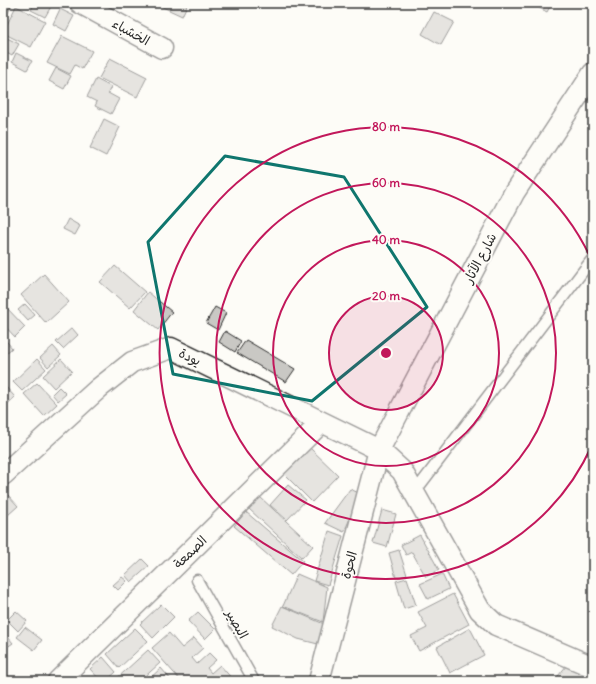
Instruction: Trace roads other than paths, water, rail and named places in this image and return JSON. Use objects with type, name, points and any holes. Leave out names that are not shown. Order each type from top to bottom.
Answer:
[{"type":"street","name":"الخشباء","points":[[80,3],[162,48]]},
{"type":"street","name":"شارع الآثار","points":[[379,450],[514,194],[593,73]]},
{"type":"street","name":"يودة","points":[[3,475],[99,388],[132,362],[170,348],[379,450],[402,471],[480,610],[496,625],[593,667]]},
{"type":"street","name":"الصمعة","points":[[58,681],[322,422]]},
{"type":"street","name":"الحوة","points":[[319,681],[379,450]]},
{"type":"lane","points":[[414,493],[593,258]]},
{"type":"lane","name":"البصير","points":[[197,580],[254,681]]}]
